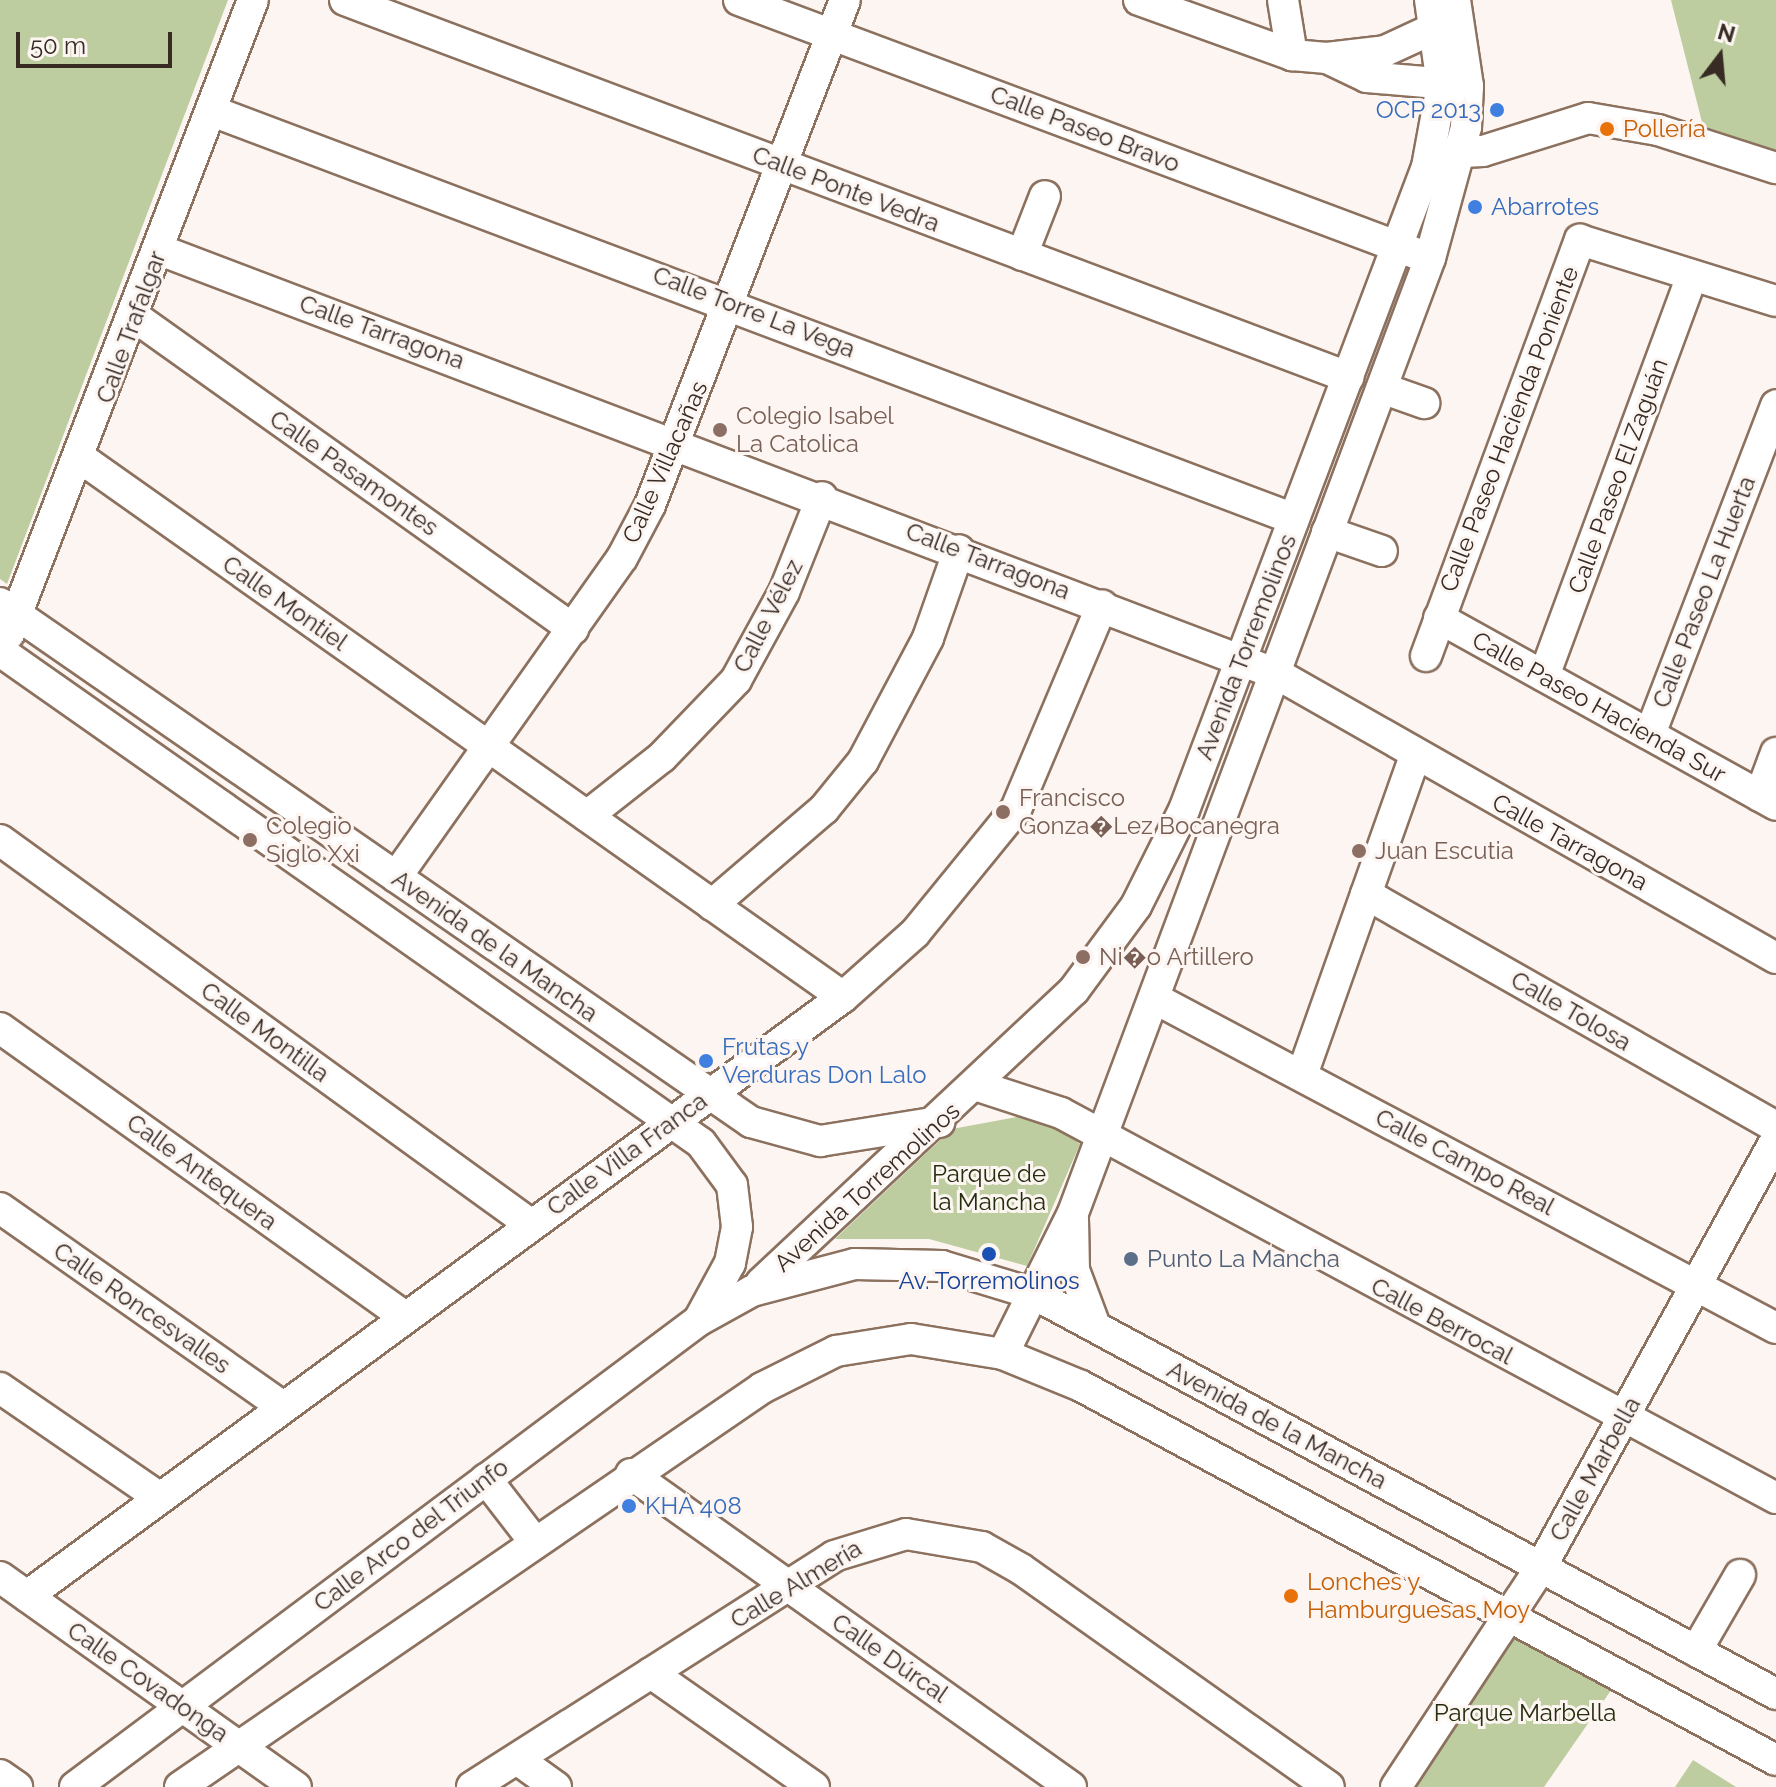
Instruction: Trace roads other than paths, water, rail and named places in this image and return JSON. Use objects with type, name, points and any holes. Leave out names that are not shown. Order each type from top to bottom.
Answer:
[{"type":"street","name":"Calle Trafalgar","points":[[0,650],[9,610],[82,459],[253,0]]},
{"type":"street","name":"Calle Ponte Vedra","points":[[345,0],[1348,377]]},
{"type":"street","name":"Calle Paseo Bravo","points":[[739,0],[1430,258]]},
{"type":"street","name":"Calle Villacañas","points":[[396,877],[622,558],[679,442],[845,0]]},
{"type":"street","points":[[1139,0],[1292,55],[1327,58],[1385,51],[1451,9]]},
{"type":"street","points":[[1283,0],[1292,55]]},
{"type":"street","name":"Avenida Torremolinos","points":[[1003,1354],[1073,1213],[1430,258],[1455,85],[1451,9]]},
{"type":"street","points":[[1327,58],[1367,77],[1455,85]]},
{"type":"street","name":"Calle Torre La Vega","points":[[212,111],[732,302],[1294,519]]},
{"type":"street","points":[[1446,154],[1588,118],[1658,130],[1776,168]]},
{"type":"street","name":"Avenida Torremolinos","points":[[752,1291],[941,1121],[1074,990],[1136,906],[1184,810],[1399,247],[1446,154]]},
{"type":"street","points":[[1022,255],[1045,196]]},
{"type":"street","name":"Calle Paseo Hacienda Poniente","points":[[1426,656],[1580,240],[1692,275]]},
{"type":"street","name":"Calle Tarragona","points":[[160,250],[679,442],[1277,674],[1415,756],[1776,958]]},
{"type":"street","points":[[1692,275],[1776,301]]},
{"type":"street","name":"Calle Paseo El Zaguán","points":[[1544,676],[1692,275]]},
{"type":"street","name":"Calle Pasamontes","points":[[135,317],[573,629]]},
{"type":"street","points":[[1382,388],[1424,403]]},
{"type":"street","name":"Calle Paseo La Huerta","points":[[1650,734],[1776,405]]},
{"type":"street","name":"Calle Montiel","points":[[82,459],[843,997]]},
{"type":"street","name":"Calle Vélez","points":[[587,816],[662,757],[736,680],[784,592],[822,497]]},
{"type":"street","points":[[1327,532],[1382,551]]},
{"type":"street","points":[[712,905],[824,809],[863,761],[922,651],[959,550]]},
{"type":"street","name":"Calle Villa Franca","points":[[27,1596],[670,1121],[843,997],[915,933],[1016,809],[1102,605]]},
{"type":"street","name":"Avenida de la Mancha","points":[[9,610],[751,1122],[820,1141],[941,1121]]},
{"type":"street","name":"Calle Paseo Hacienda Sur","points":[[1439,618],[1768,800]]},
{"type":"street","name":"Avenida de la Mancha","points":[[0,650],[701,1143],[734,1199],[730,1263],[698,1321]]},
{"type":"street","points":[[1768,800],[1776,753]]},
{"type":"street","points":[[1302,1075],[1415,756]]},
{"type":"street","name":"Calle Montilla","points":[[0,840],[530,1224]]},
{"type":"street","name":"Calle Tolosa","points":[[1366,894],[1776,1127]]},
{"type":"street","name":"Calle Campo Real","points":[[1154,998],[1776,1328]]},
{"type":"street","name":"Calle Antequera","points":[[0,1028],[405,1317]]},
{"type":"street","name":"Calle Berrocal","points":[[978,1086],[1061,1113],[1101,1141],[1776,1498]]},
{"type":"street","name":"Calle Marbella","points":[[1396,1787],[1541,1567],[1776,1140]]},
{"type":"street","name":"Calle Roncesvalles","points":[[0,1208],[283,1407]]},
{"type":"street","points":[[1073,1213],[1074,1270],[1095,1326]]},
{"type":"street","name":"Avenida de la Mancha","points":[[752,1291],[807,1273],[899,1262],[990,1277],[1034,1294],[1776,1694]]},
{"type":"street","name":"Calle Arco del Triunfo","points":[[75,1787],[698,1321],[752,1291]]},
{"type":"street","points":[[180,1787],[631,1474],[798,1367],[872,1343],[911,1339],[1003,1354],[1081,1386],[1776,1760]]},
{"type":"street","points":[[0,1388],[160,1498]]},
{"type":"street","name":"Calle Dúrcal","points":[[631,1474],[1071,1787]]},
{"type":"street","points":[[486,1479],[534,1541]]},
{"type":"street","name":"Calle Almería","points":[[472,1787],[788,1586],[870,1540],[906,1534],[982,1547],[1329,1787]]},
{"type":"street","points":[[1696,1651],[1740,1575]]},
{"type":"street","name":"Calle Covadonga","points":[[0,1577],[296,1787]]},
{"type":"street","points":[[651,1673],[814,1787]]},
{"type":"street","points":[[517,1759],[556,1787]]},
{"type":"street","points":[[0,1775],[17,1787]]},
{"type":"place","name":"OCP 2013","points":[[1497,110]]},
{"type":"place","name":"Pollería","points":[[1607,129]]},
{"type":"place","name":"Abarrotes","points":[[1475,207]]},
{"type":"place","name":"Colegio Isabel La Catolica","points":[[720,430]]},
{"type":"place","name":"Francisco Gonza�Lez Bocanegra","points":[[1003,812]]},
{"type":"place","name":"Colegio Siglo Xxi","points":[[250,840]]},
{"type":"place","name":"Juan Escutia","points":[[1359,851]]},
{"type":"place","name":"Ni�o Artillero","points":[[1083,957]]},
{"type":"place","name":"Frutas y Verduras Don Lalo","points":[[706,1061]]},
{"type":"place","name":"Av. Torremolinos","points":[[989,1254]]},
{"type":"place","name":"Punto La Mancha","points":[[1131,1259]]},
{"type":"place","name":"KHA 408","points":[[629,1506]]},
{"type":"place","name":"Lonches y Hamburguesas Moy","points":[[1291,1596]]},
{"type":"park label","name":"Parque de la Mancha","points":[[989,1188]]},
{"type":"park label","name":"Parque Marbella","points":[[1525,1713]]}]
